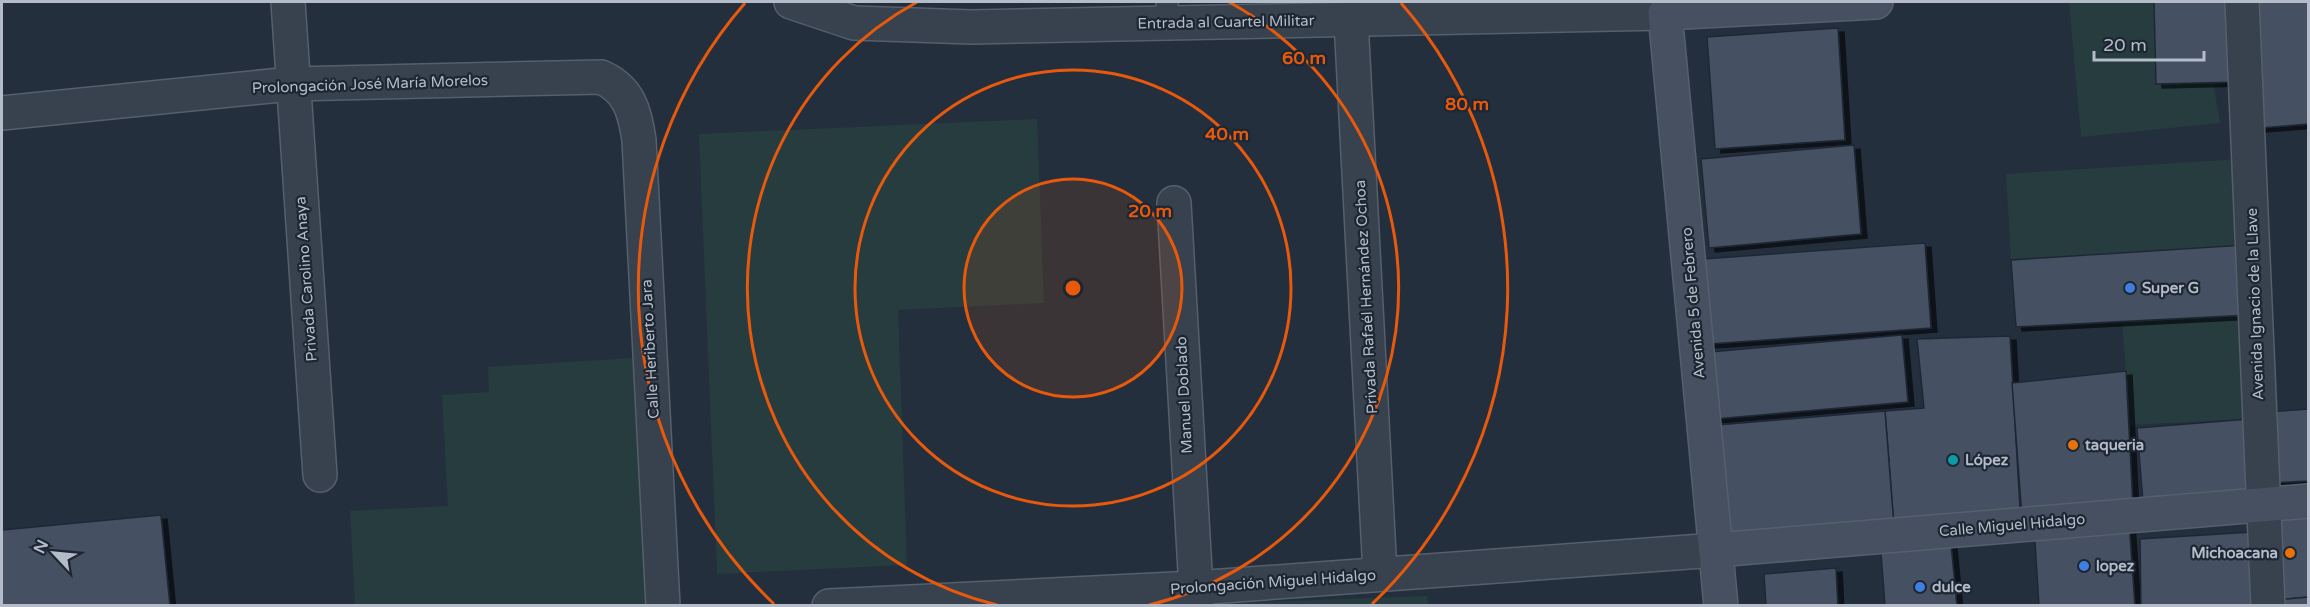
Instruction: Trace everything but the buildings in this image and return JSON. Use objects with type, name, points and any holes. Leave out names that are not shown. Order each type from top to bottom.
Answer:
[{"type":"street","name":"Privada Carolino Anaya","points":[[288,2],[291,84],[320,475]]},
{"type":"street","name":"Entrada al Cuartel Militar","points":[[791,2],[854,23],[972,27],[1167,12],[1351,20],[1665,7]]},
{"type":"street","points":[[1665,7],[1876,2]]},
{"type":"street","name":"Avenida Ignacio de la Llave","points":[[2242,2],[2268,606]]},
{"type":"street","name":"Avenida 5 de Febrero","points":[[1665,7],[1721,606]]},
{"type":"street","name":"Privada Rafaél Hernández Ochoa","points":[[1351,20],[1380,574]]},
{"type":"street","name":"Prolongación José María Morelos","points":[[2,113],[291,84],[601,77],[613,82],[625,95]]},
{"type":"street","name":"Calle Heriberto Jara","points":[[625,95],[635,113],[639,140],[663,606]]},
{"type":"street","name":"Manuel Doblado","points":[[1174,203],[1196,597]]},
{"type":"street","name":"Calle Miguel Hidalgo","points":[[1716,550],[2308,501]]},
{"type":"street","name":"Prolongación Miguel Hidalgo","points":[[830,606],[1196,597],[1380,574],[1716,550]]},
{"type":"green space","points":[[2069,2],[2154,2],[2156,84],[2213,82],[2220,123],[2081,137]]},
{"type":"green space","points":[[1037,119],[1044,303],[898,310],[907,565],[717,574],[699,134]]},
{"type":"green space","points":[[2240,159],[2245,245],[2011,260],[2006,174]]},
{"type":"green space","points":[[2245,315],[2249,419],[2130,425],[2122,321]]},
{"type":"green space","points":[[647,357],[652,605],[355,605],[350,511],[448,506],[442,395],[489,392],[488,367]]},
{"type":"green space","points":[[1427,596],[1428,605],[1206,604]]},
{"type":"place","name":"Super G","points":[[2130,288]]},
{"type":"place","name":"taqueria","points":[[2073,445]]},
{"type":"place","name":"López","points":[[1953,460]]},
{"type":"place","name":"Michoacana","points":[[2290,553]]},
{"type":"place","name":"lopez","points":[[2084,566]]},
{"type":"place","name":"dulce","points":[[1920,587]]}]
